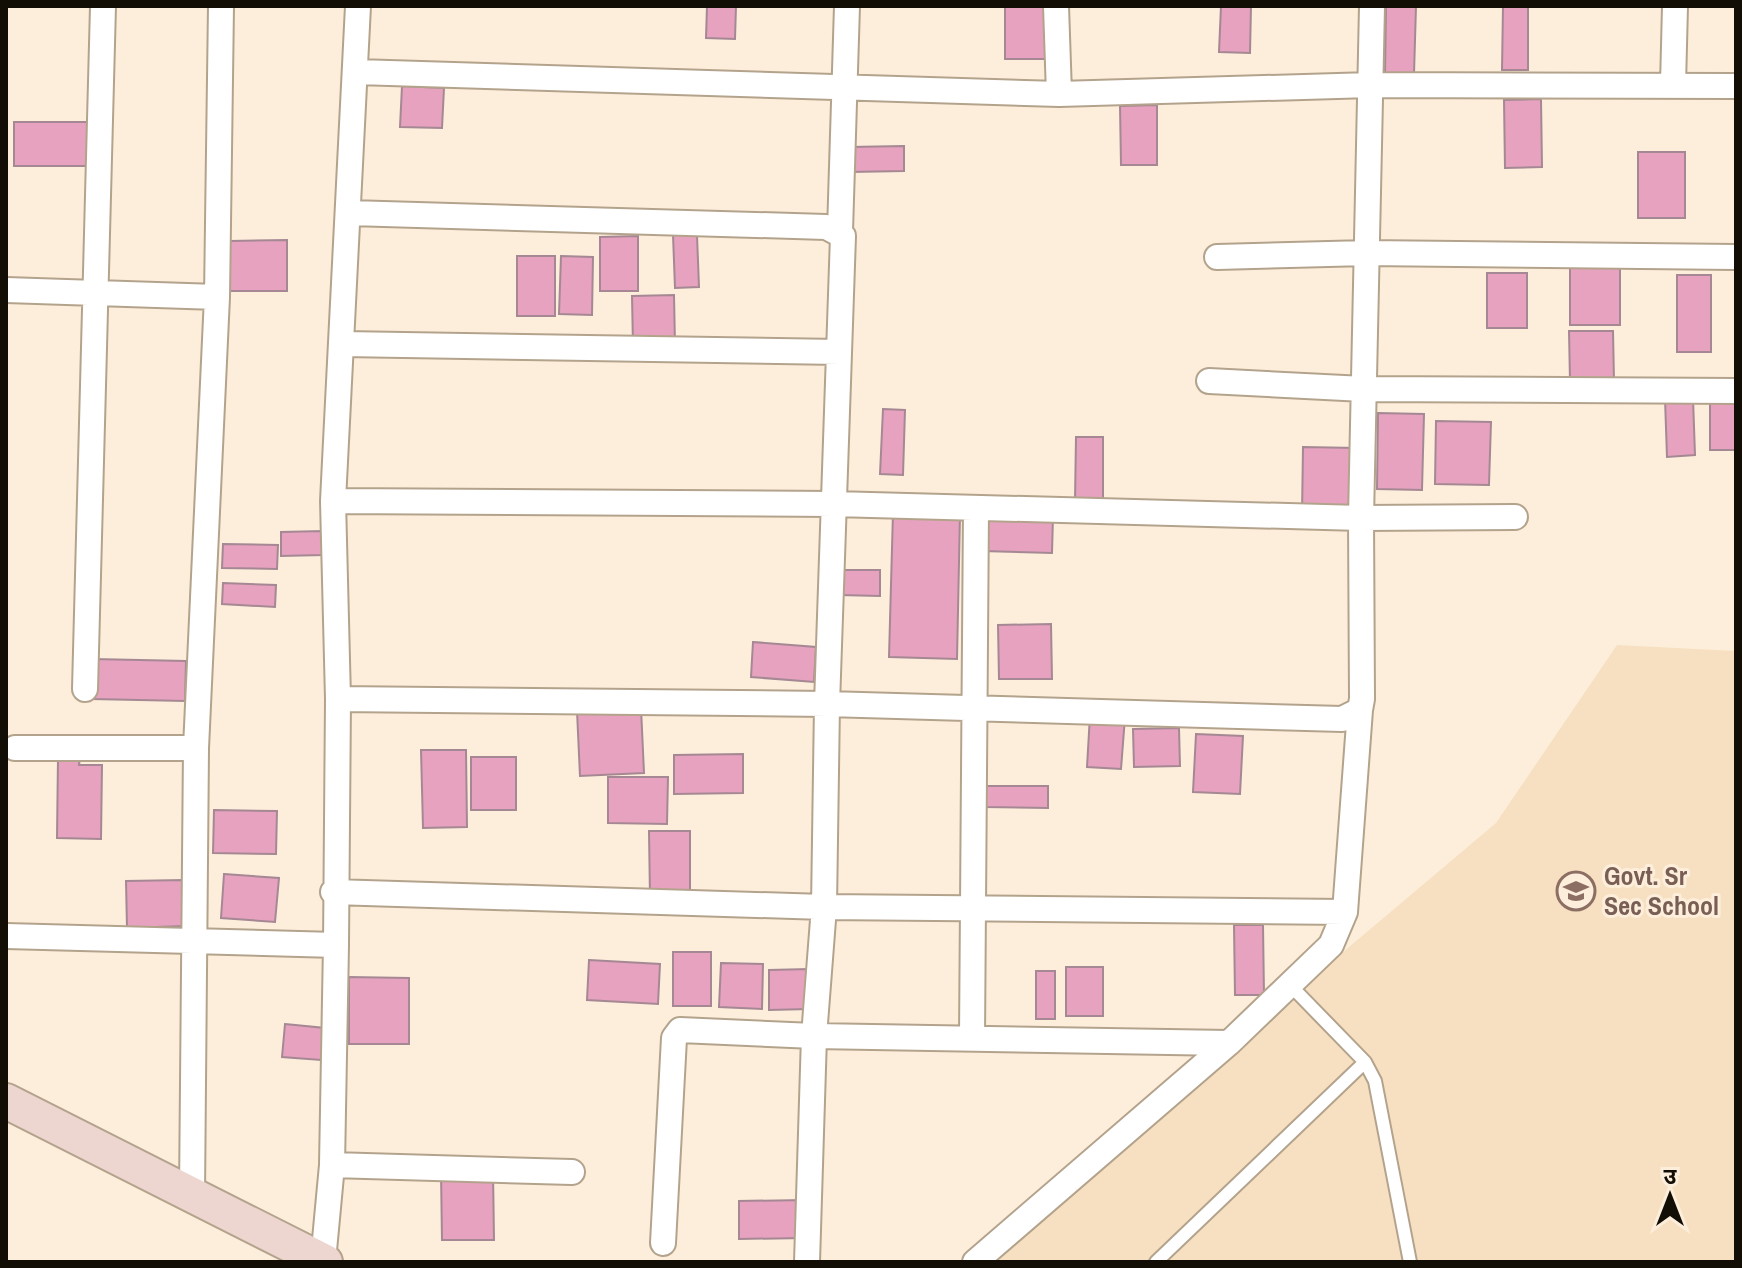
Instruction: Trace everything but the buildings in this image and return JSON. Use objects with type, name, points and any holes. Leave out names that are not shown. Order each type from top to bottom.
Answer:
[{"type":"street","points":[[85,689],[98,290],[103,6]]},
{"type":"street","points":[[192,1195],[196,748],[217,297],[221,6]]},
{"type":"street","points":[[6,1101],[324,1262],[332,1165],[336,945],[333,892],[338,699],[333,501],[350,213],[358,6]]},
{"type":"street","points":[[807,1262],[814,1036],[824,907],[827,704],[844,248],[840,231],[847,6]]},
{"type":"street","points":[[1056,6],[1059,94]]},
{"type":"street","points":[[975,1262],[1291,986],[1331,945],[1345,912],[1360,710],[1372,6]]},
{"type":"street","points":[[1673,85],[1675,6]]},
{"type":"street","points":[[357,72],[1059,94],[1371,85],[1736,86]]},
{"type":"street","points":[[350,213],[810,227],[840,231]]},
{"type":"street","points":[[1217,257],[1367,253],[1736,257]]},
{"type":"street","points":[[6,290],[98,290],[217,297]]},
{"type":"street","points":[[343,344],[839,352]]},
{"type":"street","points":[[1209,381],[1364,389],[1736,391]]},
{"type":"street","points":[[333,501],[834,504],[1361,518],[1515,517]]},
{"type":"street","points":[[972,1038],[976,508]]},
{"type":"street","points":[[338,699],[827,704],[1342,719],[1360,710]]},
{"type":"street","points":[[15,748],[196,748]]},
{"type":"street","points":[[333,892],[824,907],[1345,912]]},
{"type":"street","points":[[6,936],[336,945]]},
{"type":"street","points":[[663,1243],[675,1033],[680,1030],[814,1036],[1229,1043]]},
{"type":"street","points":[[332,1165],[572,1172]]},
{"type":"lane","points":[[1291,986],[1365,1062],[1381,1102],[1410,1262]]},
{"type":"lane","points":[[1156,1262],[1365,1062]]},
{"type":"shaded area","name":"Govt. Sr Sec School","points":[[1617,645],[1736,651],[1736,1262],[996,1262],[1336,958],[1496,823]]},
{"type":"place","name":"Govt. Sr Sec School","points":[[1576,891]]}]
